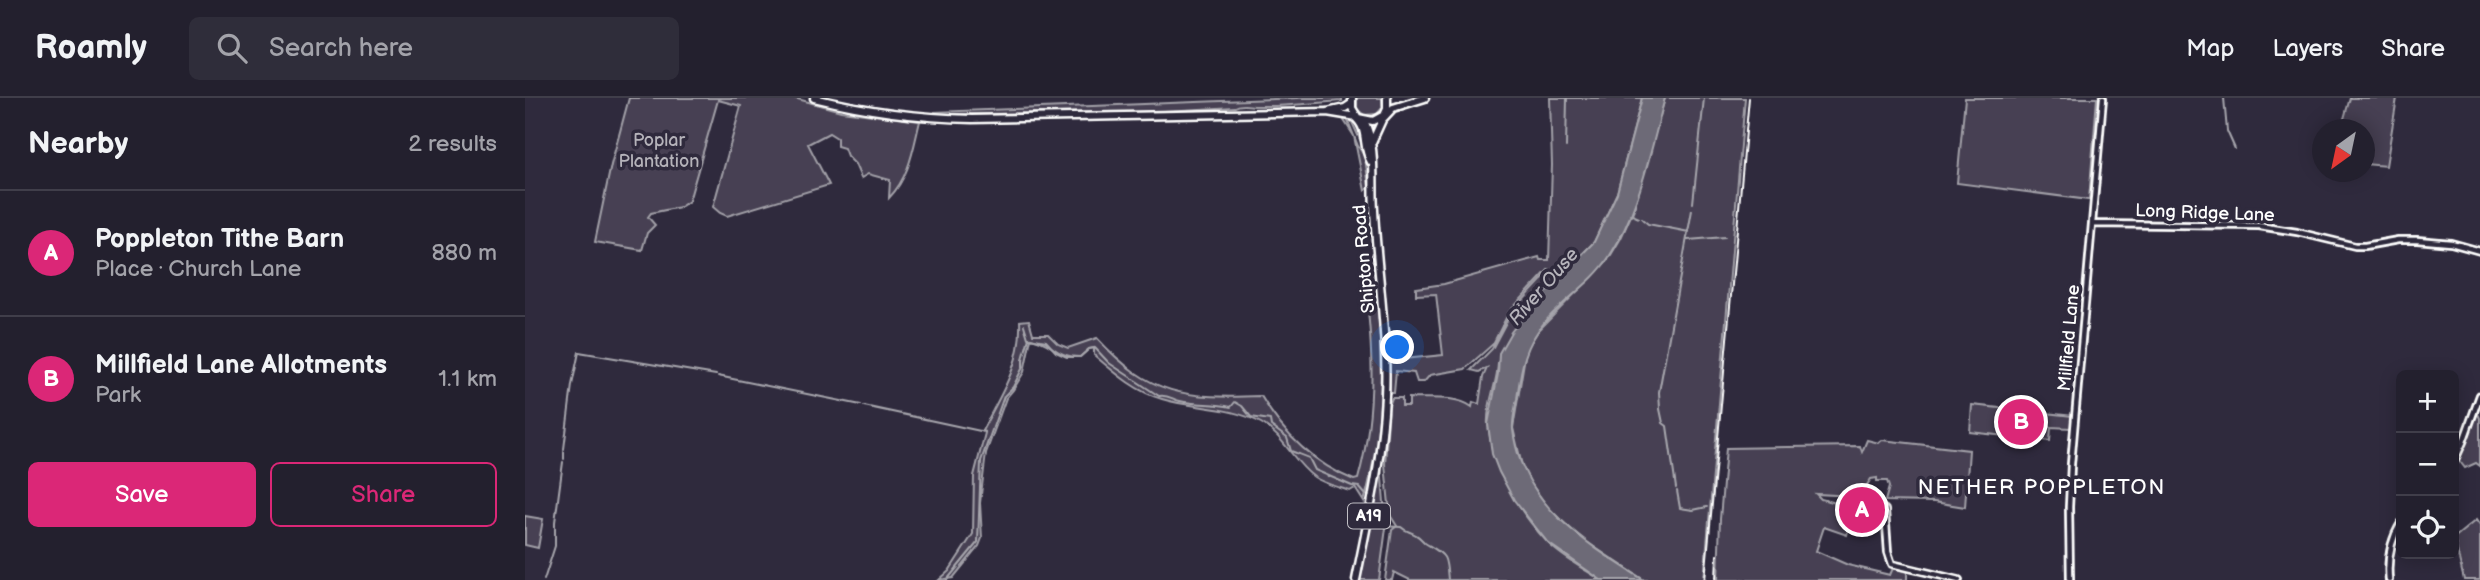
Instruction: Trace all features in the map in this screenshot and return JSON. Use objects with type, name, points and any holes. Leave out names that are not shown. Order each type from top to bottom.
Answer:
[{"type":"highway","points":[[814,98],[880,112],[932,118],[1327,112],[1377,120],[1392,108],[1425,98]]},
{"type":"highway","points":[[1387,102],[1410,98]]},
{"type":"highway","points":[[1315,112],[1351,100]]},
{"type":"highway","points":[[1327,112],[1345,108],[1351,100]]},
{"type":"highway","points":[[1351,100],[1353,112],[1364,129],[1366,155],[1372,163]]},
{"type":"highway","name":"Shipton Road","points":[[1356,580],[1381,452],[1385,394],[1384,322],[1372,143],[1387,102]]},
{"type":"highway","name":"Shipton Road","points":[[1359,118],[1372,143]]},
{"type":"street","name":"Millfield Lane","points":[[2070,580],[2069,507],[2103,98]]},
{"type":"street","name":"Long Ridge Lane","points":[[2092,224],[2259,226],[2355,246],[2417,240],[2451,243],[2480,251]]},
{"type":"street","points":[[2459,451],[2480,395]]},
{"type":"street","points":[[1873,502],[1885,510],[1888,552],[1892,564],[1959,580]]},
{"type":"street","points":[[2389,580],[2388,564],[2396,534]]},
{"type":"green space","name":"Poplar Plantation","points":[[629,98],[794,98],[841,111],[920,121],[913,152],[902,181],[889,198],[890,180],[868,174],[861,178],[844,148],[837,146],[837,138],[829,133],[808,144],[829,185],[727,216],[713,207],[741,106],[718,100],[689,201],[680,207],[651,213],[648,217],[655,225],[647,233],[642,250],[595,242],[611,165]]},
{"type":"green space","points":[[1342,98],[1342,101],[1147,112],[934,112]]},
{"type":"green space","points":[[1357,98],[1382,98],[1383,107],[1377,114],[1364,115],[1357,109]]},
{"type":"green space","points":[[1550,98],[1642,98],[1617,193],[1594,242],[1553,284],[1498,362],[1488,425],[1501,474],[1537,531],[1567,558],[1601,580],[1410,580],[1394,572],[1392,580],[1385,580],[1392,530],[1397,526],[1390,515],[1385,464],[1389,406],[1392,398],[1402,398],[1402,406],[1409,406],[1409,398],[1450,399],[1472,407],[1473,402],[1479,404],[1487,368],[1479,372],[1471,370],[1492,349],[1511,313],[1551,270],[1549,269],[1509,312],[1493,344],[1465,369],[1430,375],[1424,382],[1417,382],[1414,373],[1396,371],[1394,393],[1390,393],[1388,334],[1390,331],[1394,360],[1443,355],[1436,294],[1416,295],[1416,288],[1444,284],[1539,257],[1540,260],[1549,260],[1552,165]]},
{"type":"green space","points":[[1665,98],[1745,98],[1704,580],[1644,580],[1582,539],[1550,510],[1524,474],[1513,428],[1526,350],[1538,331],[1608,260],[1621,238],[1634,209]]},
{"type":"green space","points":[[1965,98],[2097,98],[2089,200],[1957,183]]},
{"type":"green space","points":[[2350,98],[2397,98],[2386,166],[2375,165],[2375,119],[2344,119]]},
{"type":"green space","points":[[1343,119],[1353,120],[1361,129],[1362,144],[1351,120],[1348,121],[1354,136]]},
{"type":"green space","points":[[1354,136],[1365,157],[1369,187],[1365,191]]},
{"type":"green space","points":[[1372,254],[1379,317],[1380,410],[1377,441],[1364,502],[1355,488],[1350,491],[1314,477],[1269,428],[1249,417],[1152,396],[1109,368],[1094,355],[1094,348],[1080,357],[1071,356],[1031,338],[1024,372],[1006,398],[986,453],[980,503],[982,538],[979,546],[953,578],[939,580],[949,571],[973,534],[974,476],[985,433],[982,431],[1014,365],[1020,337],[1020,321],[1029,320],[1033,334],[1048,334],[1058,344],[1068,348],[1097,338],[1134,372],[1171,390],[1211,396],[1261,396],[1279,423],[1300,446],[1339,473],[1354,480],[1358,479],[1365,451],[1371,395],[1368,311],[1361,255]]},
{"type":"green space","points":[[1972,405],[2073,416],[2071,428],[2051,427],[2050,441],[1970,432]]},
{"type":"green space","points":[[2477,412],[2480,418],[2480,466],[2476,463],[2465,468],[2459,457]]},
{"type":"green space","points":[[1867,440],[1969,450],[1965,507],[1934,502],[1885,501],[1889,487],[1887,481],[1877,481],[1877,478],[1871,479],[1865,488],[1867,499],[1857,494],[1856,486],[1853,496],[1816,494],[1821,499],[1852,507],[1852,513],[1862,515],[1859,528],[1849,527],[1847,535],[1824,527],[1816,551],[1848,565],[1890,575],[1893,568],[1907,572],[1907,580],[1718,580],[1726,448],[1860,446],[1862,452]]},
{"type":"green space","points":[[1381,465],[1386,528],[1379,580],[1359,580]]},
{"type":"green space","points":[[525,516],[543,519],[538,548],[525,545]]},
{"type":"green space","points":[[2476,520],[2480,526],[2480,580],[2464,580],[2459,559],[2459,534]]},
{"type":"shaded area","points":[[1642,98],[1665,98],[1643,180],[1629,220],[1601,268],[1544,323],[1532,341],[1523,365],[1513,423],[1519,456],[1529,480],[1543,501],[1579,536],[1644,580],[1601,580],[1548,543],[1514,500],[1492,454],[1488,424],[1498,374],[1499,353],[1511,332],[1531,307],[1594,242],[1617,193]]},
{"type":"waterway","points":[[1566,147],[1567,98]]},
{"type":"waterway","points":[[1693,203],[1704,98]]},
{"type":"waterway","points":[[2224,98],[2227,131],[2235,149]]},
{"type":"waterway","points":[[1676,488],[1659,392],[1692,210]]},
{"type":"waterway","points":[[1630,214],[1639,218]]},
{"type":"waterway","points":[[1642,219],[1648,224],[1689,232]]},
{"type":"waterway","points":[[1688,240],[1725,237]]},
{"type":"waterway","points":[[1024,325],[1028,338]]},
{"type":"waterway","points":[[947,580],[978,542],[981,461],[1004,396],[1013,387],[1023,367],[1029,338],[1046,341],[1056,352],[1067,357],[1080,357],[1089,349],[1095,348],[1109,363],[1159,396],[1231,407],[1235,402],[1251,417],[1270,420],[1271,426],[1287,438],[1291,451],[1309,458],[1315,470],[1359,487],[1366,495]]},
{"type":"waterway","points":[[564,449],[579,352],[716,375]]},
{"type":"waterway","points":[[718,376],[861,405]]},
{"type":"waterway","points":[[864,406],[985,432]]},
{"type":"waterway","points":[[564,452],[564,459]]},
{"type":"waterway","points":[[544,580],[555,546],[555,522],[563,462]]},
{"type":"waterway","points":[[1677,491],[1680,508],[1693,510],[1707,507]]},
{"type":"waterway","points":[[1375,519],[1379,526],[1401,527],[1441,554],[1445,560],[1448,580]]},
{"type":"railway","points":[[1705,580],[1749,98]]},
{"type":"railway","points":[[1716,580],[1717,555]]},
{"type":"place","name":"Millfield Lane Allotments","points":[[2021,422]]},
{"type":"place","name":"Poppleton Tithe Barn","points":[[1862,510]]},
{"type":"district","name":"NETHER POPPLETON","points":[[2042,487]]},
{"type":"water label","name":"River Ouse","points":[[1544,287]]}]
